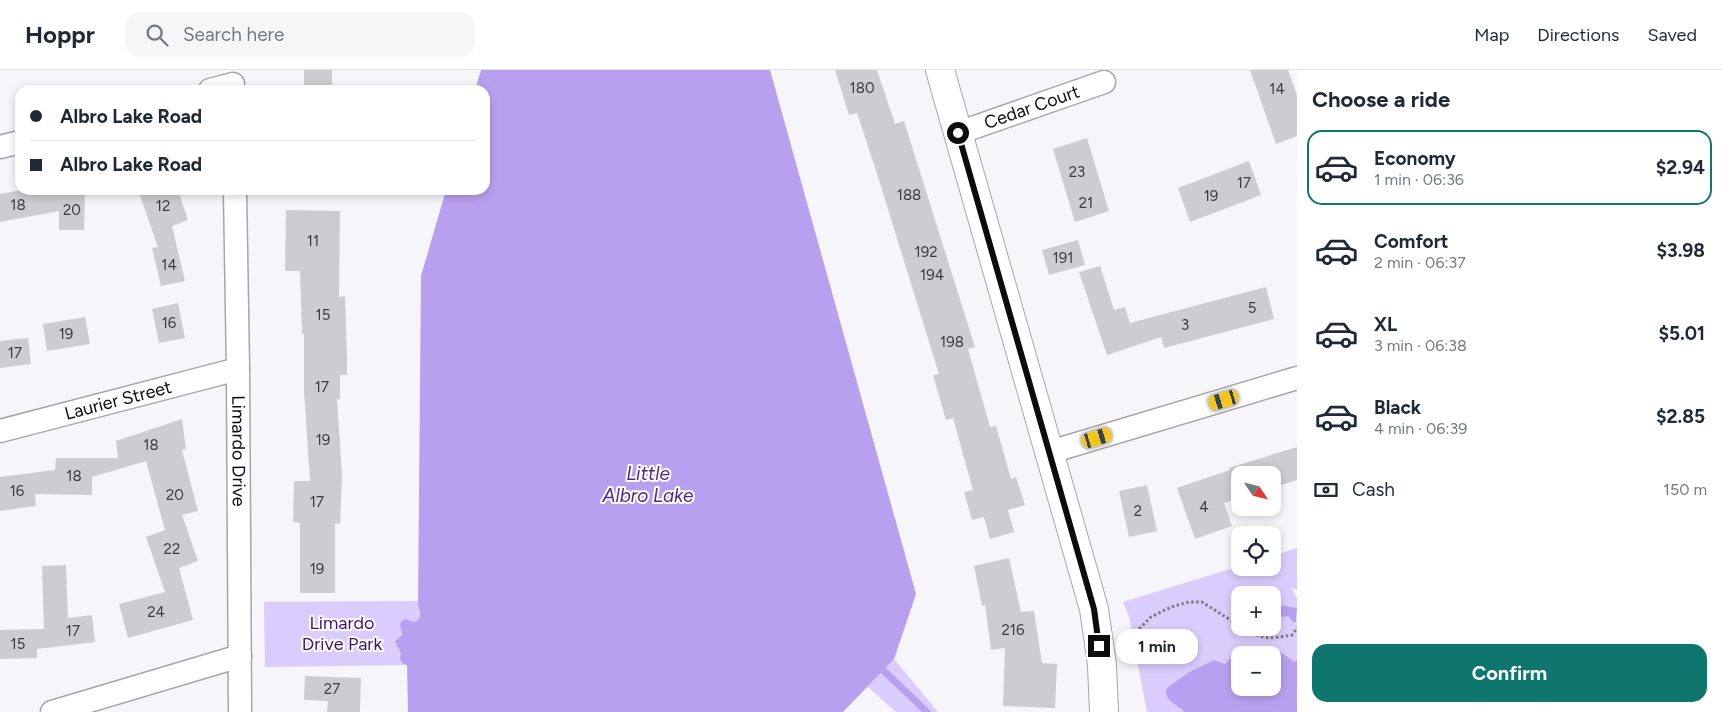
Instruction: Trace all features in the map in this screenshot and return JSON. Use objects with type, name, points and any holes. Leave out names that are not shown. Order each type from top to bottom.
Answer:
[{"type":"street","points":[[940,70],[1094,609],[1102,665],[1104,712]]},
{"type":"street","name":"Cedar Court","points":[[958,133],[1104,82]]},
{"type":"street","points":[[0,147],[15,143]]},
{"type":"street","name":"Limardo Drive","points":[[235,195],[240,712]]},
{"type":"street","name":"Laurier Street","points":[[0,431],[238,369]]},
{"type":"street","points":[[1050,452],[1297,378]]},
{"type":"street","points":[[52,712],[240,656]]},
{"type":"path","points":[[1122,646],[1152,617],[1171,607],[1189,602],[1202,602],[1231,620]]},
{"type":"path","points":[[1259,636],[1267,639],[1292,636],[1297,628]]},
{"type":"green space","points":[[1297,548],[1297,590],[1291,588],[1297,598],[1297,608],[1281,606],[1281,586],[1231,586],[1231,636],[1281,636],[1281,617],[1288,616],[1293,622],[1297,620],[1297,660],[1294,662],[1281,652],[1281,646],[1231,646],[1231,660],[1225,664],[1215,660],[1189,672],[1167,688],[1172,701],[1183,712],[1147,712],[1129,617],[1123,602],[1231,569],[1231,576],[1281,576],[1281,553]]},
{"type":"green space","name":"Limardo Drive Park","points":[[419,601],[419,619],[414,622],[406,619],[401,629],[401,636],[396,639],[407,665],[265,667],[264,602]]},
{"type":"green space","points":[[894,659],[938,712],[896,712],[867,686]]},
{"type":"water","name":"Little Albro Lake","points":[[481,70],[770,70],[916,594],[894,659],[843,712],[408,712],[407,665],[403,664],[400,659],[401,653],[395,641],[402,635],[400,624],[402,621],[406,619],[414,622],[419,619],[420,614],[418,605],[421,276],[445,195],[490,195],[490,85],[476,85]]},
{"type":"water","points":[[1281,605],[1297,608],[1296,622],[1293,622],[1288,616],[1281,617]]},
{"type":"water","points":[[1281,652],[1294,662],[1297,660],[1297,712],[1183,712],[1168,698],[1167,688],[1189,672],[1214,660],[1225,664],[1231,658],[1231,696],[1281,696]]},
{"type":"building","points":[[304,70],[332,70],[332,85],[304,85]]},
{"type":"building","points":[[835,70],[877,70],[895,124],[904,121],[975,347],[968,349],[990,427],[996,426],[1011,479],[1016,477],[1025,505],[1008,510],[1014,532],[990,539],[984,517],[972,520],[964,492],[973,490],[953,418],[946,420],[933,375],[939,374],[878,177],[857,113],[849,115]]},
{"type":"building","points":[[1250,70],[1288,70],[1297,95],[1297,136],[1276,144]]},
{"type":"building","points":[[1087,138],[1109,211],[1075,222],[1053,149]]},
{"type":"building","points":[[1249,161],[1261,195],[1190,222],[1178,188]]},
{"type":"building","points":[[15,191],[15,195],[85,195],[84,230],[59,230],[59,211],[0,222],[0,194]]},
{"type":"building","points":[[140,195],[180,195],[188,220],[172,226],[185,281],[161,286],[152,248],[158,247]]},
{"type":"building","points":[[286,210],[340,211],[339,297],[345,296],[347,375],[340,375],[340,399],[337,399],[342,475],[340,524],[335,523],[335,593],[300,593],[300,523],[293,522],[294,481],[310,481],[304,391],[304,334],[302,334],[300,271],[285,271]]},
{"type":"building","points":[[1078,240],[1085,265],[1049,275],[1042,250]]},
{"type":"building","points":[[1100,266],[1114,310],[1125,307],[1130,323],[1266,287],[1274,319],[1164,348],[1161,337],[1107,355],[1079,272]]},
{"type":"building","points":[[178,303],[185,338],[159,343],[152,309]]},
{"type":"building","points":[[85,317],[90,344],[47,351],[43,324]]},
{"type":"building","points":[[28,338],[31,364],[0,368],[0,341]]},
{"type":"building","points":[[182,419],[186,449],[182,450],[198,511],[182,515],[198,561],[179,568],[193,620],[128,638],[119,604],[165,592],[146,537],[165,530],[146,461],[92,477],[92,495],[35,494],[36,506],[0,511],[0,477],[55,470],[56,458],[118,458],[116,441]]},
{"type":"building","points":[[1297,447],[1297,480],[1281,485],[1281,466],[1235,466]]},
{"type":"building","points":[[1231,467],[1231,501],[1224,503],[1232,526],[1195,539],[1177,488],[1230,470],[1229,468]]},
{"type":"building","points":[[1147,485],[1157,531],[1129,537],[1119,491]]},
{"type":"building","points":[[1009,558],[1021,612],[1034,611],[1042,663],[1057,664],[1055,708],[1003,706],[1005,648],[991,650],[985,605],[982,606],[974,566]]},
{"type":"building","points":[[66,565],[68,618],[92,615],[95,642],[37,649],[37,658],[0,659],[0,630],[44,629],[42,566]]},
{"type":"building","points":[[305,676],[361,678],[360,712],[327,712],[328,701],[304,700]]},
{"type":"waterway","points":[[883,670],[927,712]]},
{"type":"route","points":[[958,133],[1094,609],[1099,646]]}]
